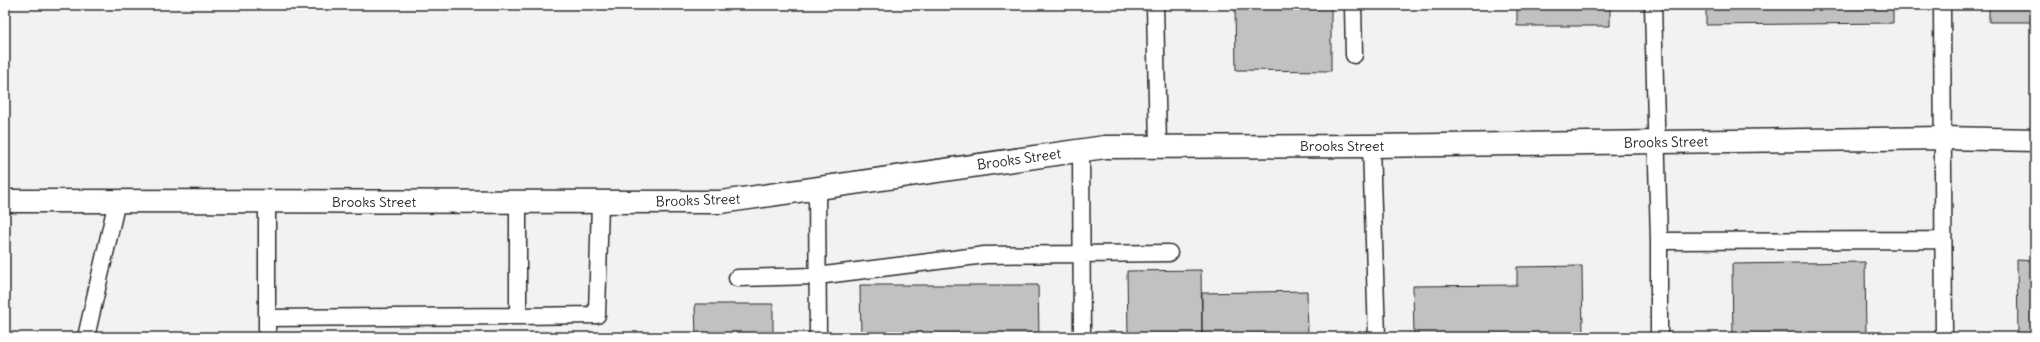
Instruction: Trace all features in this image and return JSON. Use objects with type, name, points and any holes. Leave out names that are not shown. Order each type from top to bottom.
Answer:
[{"type":"street","name":"Brooks Street","points":[[5,201],[721,202],[1105,147],[1371,146],[1943,138],[2035,140]]},
{"type":"lane","points":[[1154,5],[1158,146]]},
{"type":"lane","points":[[1353,5],[1354,55]]},
{"type":"lane","points":[[1653,5],[1659,241],[1659,337]]},
{"type":"lane","points":[[1942,5],[1944,337]]},
{"type":"lane","points":[[1371,146],[1377,337]]},
{"type":"lane","points":[[1081,150],[1082,337]]},
{"type":"lane","points":[[817,188],[818,337]]},
{"type":"lane","points":[[86,337],[118,201]]},
{"type":"lane","points":[[267,201],[267,337]]},
{"type":"lane","points":[[518,202],[518,316]]},
{"type":"lane","points":[[267,318],[597,315],[600,202]]},
{"type":"lane","points":[[1659,241],[1943,240]]},
{"type":"lane","points":[[738,278],[817,276],[985,255],[1169,253]]},
{"type":"building","points":[[1235,5],[1331,5],[1331,71],[1236,70]]},
{"type":"building","points":[[1517,5],[1610,5],[1610,26],[1517,26]]},
{"type":"building","points":[[1706,5],[1893,5],[1893,23],[1706,25]]},
{"type":"building","points":[[1989,5],[2035,5],[2035,22],[1989,22]]},
{"type":"building","points":[[2017,260],[2035,261],[2035,337],[2018,337]]},
{"type":"building","points":[[1865,262],[1866,337],[1733,337],[1732,264]]},
{"type":"building","points":[[1582,266],[1583,337],[1414,337],[1413,286],[1517,285],[1517,267]]},
{"type":"building","points":[[1201,270],[1202,337],[1128,337],[1127,271]]},
{"type":"building","points":[[860,285],[1038,285],[1039,337],[861,337]]},
{"type":"building","points":[[1307,291],[1308,337],[1202,337],[1202,293]]},
{"type":"building","points":[[695,304],[773,304],[773,337],[696,337]]}]
